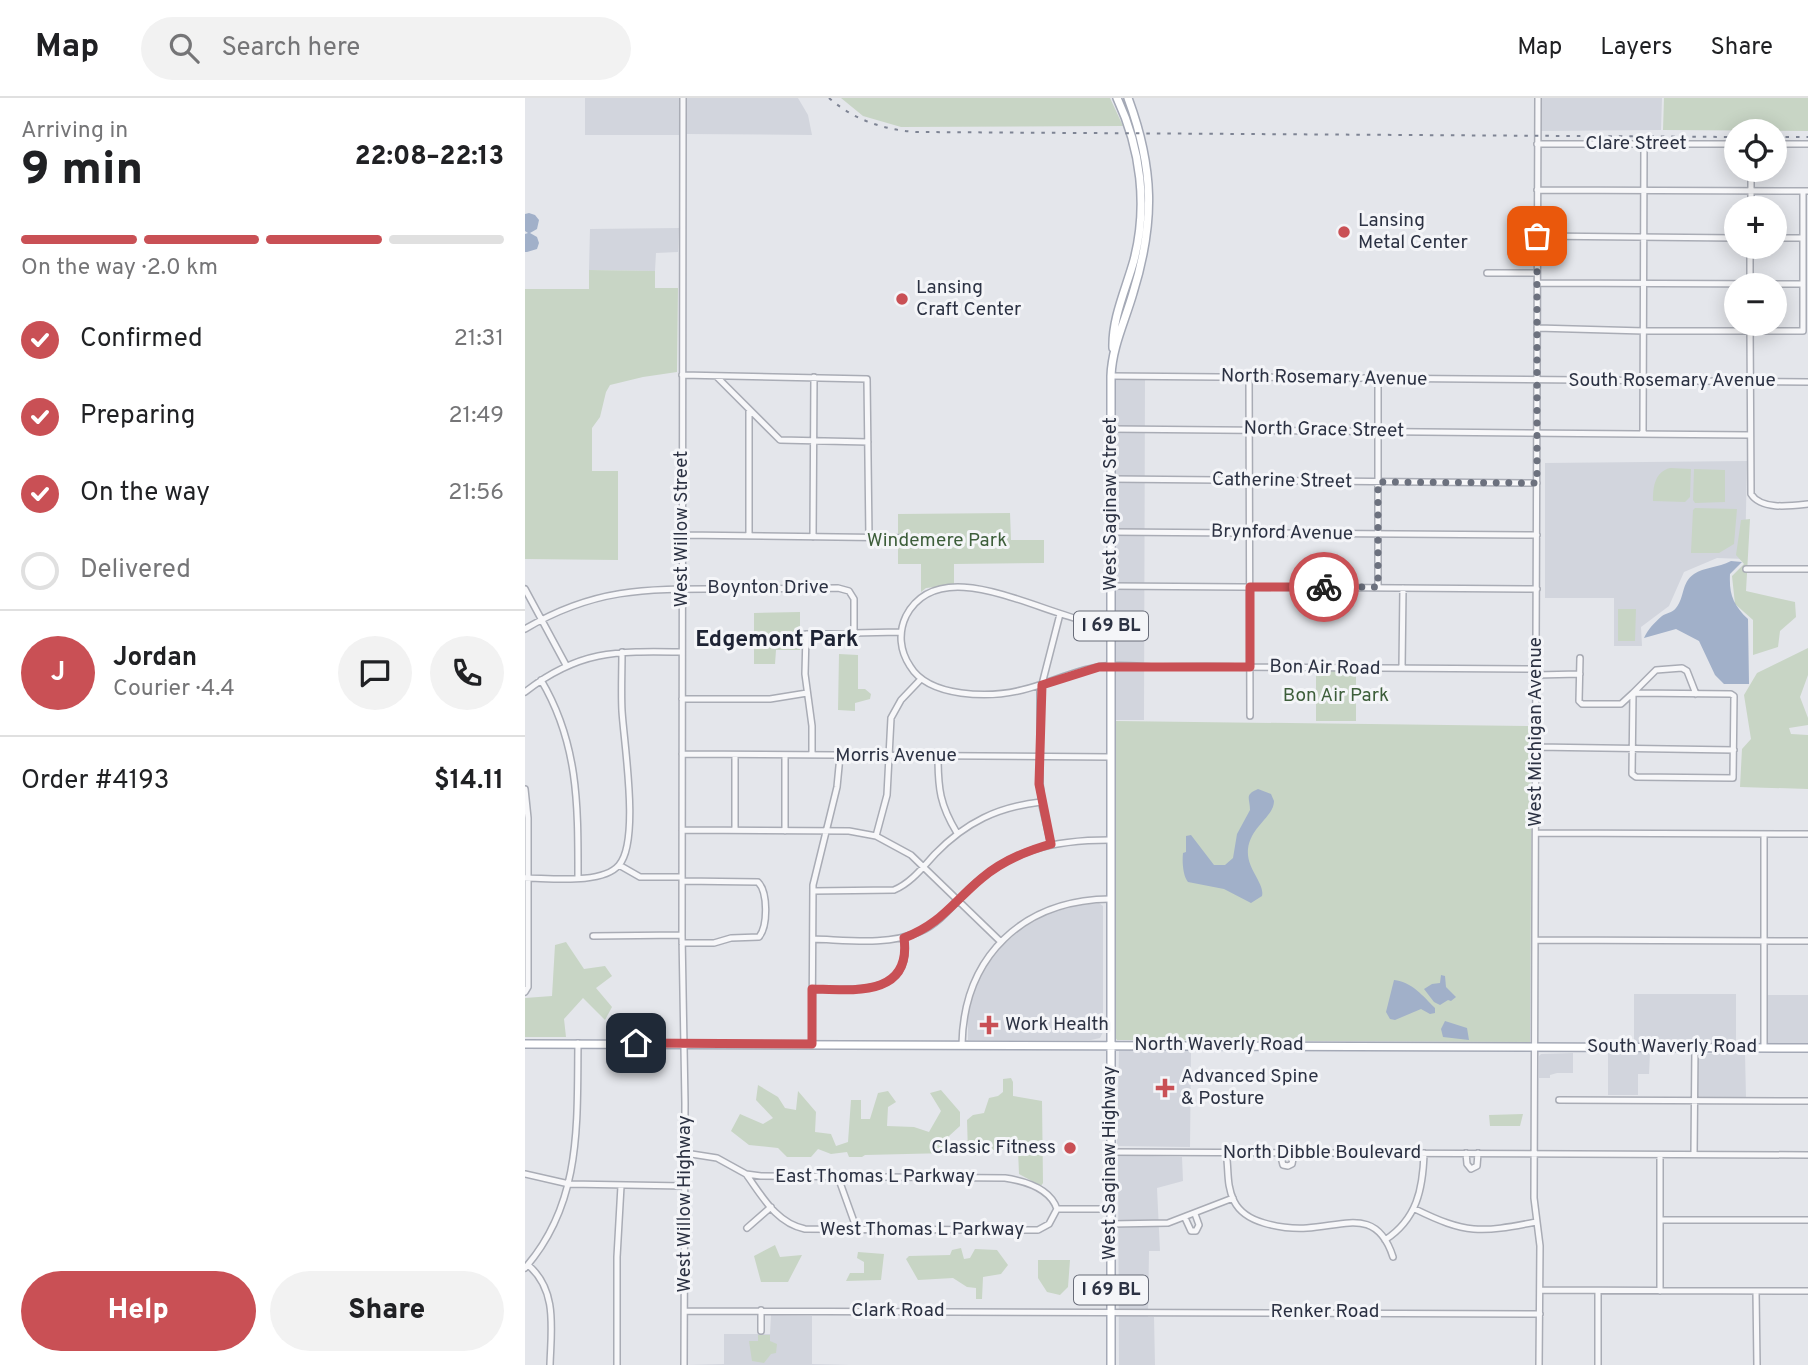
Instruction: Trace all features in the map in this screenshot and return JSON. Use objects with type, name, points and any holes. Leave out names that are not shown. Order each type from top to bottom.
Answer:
[{"type":"main road","name":"I 69 BL","points":[[1113,353],[1115,323],[1138,243],[1141,206],[1136,149],[1117,98]]},
{"type":"main road","name":"West Saginaw Street","points":[[1110,1045],[1111,376],[1113,353],[1143,260],[1150,210],[1143,144],[1128,98]]},
{"type":"main road","name":"North Waverly Road","points":[[525,1044],[1535,1047]]},
{"type":"main road","name":"West Saginaw Highway","points":[[1110,1045],[1111,1365]]},
{"type":"main road","name":"South Waverly Road","points":[[1535,1047],[1808,1048]]},
{"type":"street","name":"West Willow Street","points":[[683,98],[684,1044]]},
{"type":"street","name":"West Michigan Avenue","points":[[1538,98],[1534,1198],[1540,1246],[1539,1365]]},
{"type":"street","name":"Clare Street","points":[[1537,144],[1724,144]]},
{"type":"street","points":[[1787,144],[1808,144]]},
{"type":"street","points":[[1643,434],[1644,145]]},
{"type":"street","points":[[1751,182],[1751,196]]},
{"type":"street","points":[[1537,190],[1806,191],[1803,331],[1787,330]]},
{"type":"street","points":[[1537,236],[1724,238]]},
{"type":"street","points":[[1787,238],[1803,238]]},
{"type":"street","points":[[1487,273],[1537,273]]},
{"type":"street","points":[[1537,283],[1724,285]]},
{"type":"street","points":[[1787,284],[1803,284]]},
{"type":"street","points":[[1537,328],[1644,331],[1724,328]]},
{"type":"street","points":[[1750,336],[1749,489],[1755,501],[1767,505],[1808,504]]},
{"type":"street","points":[[682,375],[864,378],[868,382],[869,538]]},
{"type":"street","points":[[715,376],[780,440],[868,442]]},
{"type":"street","name":"North Rosemary Avenue","points":[[1111,376],[1537,380]]},
{"type":"street","points":[[1249,376],[1250,716]]},
{"type":"street","points":[[813,537],[814,377]]},
{"type":"street","points":[[1378,378],[1378,587]]},
{"type":"street","name":"South Rosemary Avenue","points":[[1537,380],[1808,382]]},
{"type":"street","points":[[749,411],[749,536]]},
{"type":"street","name":"North Grace Street","points":[[1111,429],[1749,435]]},
{"type":"street","name":"Catherine Street","points":[[1111,480],[1537,483]]},
{"type":"street","name":"Brynford Avenue","points":[[1111,532],[1537,535]]},
{"type":"street","points":[[682,535],[912,538]]},
{"type":"street","points":[[1746,569],[1808,569]]},
{"type":"street","points":[[1111,586],[1537,589]]},
{"type":"street","points":[[876,836],[887,795],[890,726],[894,711],[921,679],[908,665],[900,632],[907,613],[920,598],[945,587],[961,587],[996,593],[1086,622],[1111,625]]},
{"type":"street","points":[[1402,668],[1403,588]]},
{"type":"street","points":[[525,589],[566,665]]},
{"type":"street","name":"Boynton Drive","points":[[525,629],[572,605],[640,589],[844,589],[852,594],[854,599],[854,632]]},
{"type":"street","points":[[1051,844],[1041,802],[1042,685],[1060,614]]},
{"type":"street","points":[[812,755],[812,726],[805,674],[806,634],[900,632]]},
{"type":"street","points":[[526,878],[601,876],[619,865],[628,846],[622,652]]},
{"type":"street","points":[[525,692],[566,665],[598,654],[682,652]]},
{"type":"street","points":[[1580,659],[1580,701],[1583,704],[1621,704],[1656,670],[1682,668],[1687,671],[1696,694]]},
{"type":"street","name":"Bon Air Road","points":[[921,679],[941,689],[966,693],[1007,693],[1099,667],[1402,668],[1580,674]]},
{"type":"street","points":[[541,680],[558,714],[571,757],[578,803],[578,878]]},
{"type":"street","points":[[682,699],[757,700],[807,693]]},
{"type":"street","points":[[1633,693],[1734,696],[1733,778],[1636,777],[1632,774],[1633,693]]},
{"type":"street","points":[[1536,747],[1734,750]]},
{"type":"street","name":"Morris Avenue","points":[[682,754],[1110,757]]},
{"type":"street","points":[[735,755],[735,830]]},
{"type":"street","points":[[785,755],[785,831]]},
{"type":"street","points":[[812,1044],[813,891],[837,787],[840,756]]},
{"type":"street","points":[[938,756],[940,795],[957,833]]},
{"type":"street","points":[[525,789],[528,818],[527,989]]},
{"type":"street","points":[[813,891],[890,891],[905,885],[957,833],[975,821],[998,810],[1041,802]]},
{"type":"street","points":[[682,830],[849,831],[876,836],[899,847],[923,867],[1001,942]]},
{"type":"street","points":[[1536,833],[1808,834]]},
{"type":"street","points":[[1764,834],[1764,1047]]},
{"type":"street","points":[[813,939],[904,938],[932,925],[998,866],[1017,855],[1051,844],[1110,840]]},
{"type":"street","points":[[619,865],[640,877],[761,884],[764,893],[762,934],[757,938],[731,938],[714,943],[682,943]]},
{"type":"street","points":[[962,1044],[964,1017],[971,989],[983,964],[1001,942],[1027,920],[1050,909],[1075,902],[1110,899]]},
{"type":"street","points":[[593,936],[682,935]]},
{"type":"street","points":[[812,989],[865,989],[884,985],[898,972],[902,963],[905,954],[904,938]]},
{"type":"street","points":[[1536,940],[1808,941]]},
{"type":"street","points":[[551,1365],[548,1291],[540,1277],[526,1267],[544,1243],[556,1220],[569,1184],[576,1142],[578,1043]]},
{"type":"street","name":"West Willow Highway","points":[[684,1044],[684,1365]]},
{"type":"street","points":[[1694,1154],[1695,1048]]},
{"type":"street","points":[[1559,1100],[1808,1101]]},
{"type":"street","name":"North Dibble Boulevard","points":[[1110,1152],[1808,1155]]},
{"type":"street","points":[[1226,1152],[1227,1175],[1233,1198],[1244,1214],[1260,1222],[1300,1228],[1361,1222],[1372,1227],[1385,1240],[1393,1257]]},
{"type":"street","name":"East Thomas L Parkway","points":[[685,1153],[717,1158],[745,1174],[761,1177],[1005,1178],[1037,1187],[1050,1197],[1057,1209]]},
{"type":"street","points":[[1280,1153],[1283,1165],[1288,1166],[1292,1164],[1294,1153]]},
{"type":"street","points":[[1385,1240],[1404,1224],[1415,1209],[1422,1189],[1424,1153]]},
{"type":"street","points":[[1467,1153],[1467,1164],[1471,1169],[1477,1166],[1478,1153]]},
{"type":"street","points":[[1660,1155],[1660,1291]]},
{"type":"street","points":[[525,1174],[569,1184],[684,1186]]},
{"type":"street","name":"West Thomas L Parkway","points":[[745,1174],[771,1207],[788,1223],[798,1227],[857,1230],[1038,1230],[1049,1224],[1057,1209]]},
{"type":"street","points":[[756,1188],[761,1177]]},
{"type":"street","points":[[838,1177],[857,1230]]},
{"type":"street","points":[[617,1365],[617,1257],[621,1186]]},
{"type":"street","points":[[1111,1224],[1168,1223],[1233,1198]]},
{"type":"street","points":[[747,1228],[771,1207]]},
{"type":"street","points":[[1057,1209],[1110,1209]]},
{"type":"street","points":[[1415,1209],[1450,1225],[1473,1231],[1537,1222]]},
{"type":"street","points":[[1185,1218],[1191,1231],[1196,1231],[1199,1225],[1195,1214]]},
{"type":"street","points":[[1660,1220],[1808,1220]]},
{"type":"street","points":[[1540,1290],[1808,1291]]},
{"type":"street","points":[[1598,1291],[1598,1365]]},
{"type":"street","points":[[1756,1291],[1757,1365]]},
{"type":"street","points":[[761,1310],[761,1331]]},
{"type":"street","name":"Clark Road","points":[[685,1311],[1111,1311]]},
{"type":"street","name":"Renker Road","points":[[1111,1311],[1540,1314]]},
{"type":"shaded area","points":[[585,98],[679,98],[679,135],[585,135]]},
{"type":"shaded area","points":[[686,98],[798,98],[808,115],[812,135],[686,134]]},
{"type":"shaded area","points":[[1540,98],[1662,98],[1661,130],[1539,131]]},
{"type":"shaded area","points":[[679,228],[678,252],[656,253],[655,271],[589,270],[590,229]]},
{"type":"shaded area","points":[[1111,376],[1145,376],[1144,720],[1116,720]]},
{"type":"shaded area","points":[[1747,461],[1745,559],[1717,558],[1684,572],[1669,606],[1641,627],[1642,646],[1614,646],[1614,598],[1545,598],[1545,463]]},
{"type":"shaded area","points":[[1099,903],[1103,906],[1103,1032],[1100,1038],[968,1040],[968,1012],[977,984],[987,965],[1003,945],[1022,928],[1046,914],[1078,905]]},
{"type":"shaded area","points":[[1634,994],[1736,994],[1736,1043],[1634,1043]]},
{"type":"shaded area","points":[[1767,995],[1808,995],[1808,1044],[1767,1043]]},
{"type":"shaded area","points":[[1119,1051],[1191,1051],[1190,1147],[1117,1146]]},
{"type":"shaded area","points":[[1573,1053],[1573,1073],[1557,1073],[1550,1075],[1550,1078],[1539,1078],[1541,1054]]},
{"type":"shaded area","points":[[1608,1053],[1650,1053],[1649,1074],[1638,1074],[1638,1095],[1608,1095]]},
{"type":"shaded area","points":[[1745,1053],[1746,1098],[1696,1097],[1697,1054]]},
{"type":"shaded area","points":[[1118,1155],[1182,1157],[1183,1181],[1157,1188],[1160,1251],[1149,1251],[1148,1317],[1154,1317],[1155,1365],[1119,1365]]},
{"type":"shaded area","points":[[771,1315],[812,1316],[812,1364],[850,1365],[689,1365],[724,1364],[724,1334],[770,1334]]},
{"type":"green space","points":[[841,98],[1110,98],[1123,126],[901,127],[863,116]]},
{"type":"green space","points":[[1664,98],[1808,98],[1808,131],[1787,131],[1787,119],[1724,119],[1724,130],[1663,130]]},
{"type":"green space","points":[[589,270],[655,271],[655,288],[678,288],[677,372],[610,385],[600,417],[592,428],[592,471],[618,471],[618,560],[525,559],[525,289],[589,289]]},
{"type":"green space","points":[[1670,468],[1691,469],[1690,497],[1685,502],[1653,501],[1656,480]]},
{"type":"green space","points":[[1694,469],[1725,470],[1725,502],[1695,503]]},
{"type":"green space","points":[[1695,508],[1737,509],[1734,544],[1719,553],[1691,553]]},
{"type":"green space","name":"Windemere Park","points":[[1010,513],[1011,540],[1044,540],[1044,563],[954,564],[954,585],[926,588],[921,592],[921,564],[898,564],[898,514]]},
{"type":"green space","points":[[1750,519],[1746,591],[1795,602],[1796,617],[1780,631],[1778,647],[1753,655],[1753,620],[1735,604],[1732,576],[1744,564],[1736,555],[1741,520]]},
{"type":"green space","points":[[1618,609],[1636,609],[1635,641],[1618,641]]},
{"type":"green space","points":[[800,612],[800,650],[776,650],[775,664],[754,664],[754,613]]},
{"type":"green space","points":[[1808,648],[1808,675],[1800,697],[1808,725],[1789,728],[1791,734],[1808,735],[1808,789],[1740,787],[1742,749],[1751,739],[1744,695],[1757,673]]},
{"type":"green space","points":[[839,654],[858,655],[858,689],[865,689],[871,694],[870,699],[855,703],[855,711],[838,710]]},
{"type":"green space","name":"Bon Air Park","points":[[1316,670],[1356,670],[1356,721],[1316,721]]},
{"type":"green space","points":[[1116,721],[1532,726],[1530,1042],[1117,1040]]},
{"type":"green space","points":[[566,942],[584,969],[605,966],[612,976],[596,988],[612,1007],[605,1020],[583,998],[564,1019],[566,1037],[525,1037],[525,998],[552,996],[555,945]]},
{"type":"green space","points":[[1011,1078],[1013,1096],[1042,1101],[1041,1186],[1019,1174],[1018,1150],[988,1148],[983,1149],[981,1155],[973,1156],[968,1153],[967,1120],[973,1115],[984,1113],[989,1098],[1003,1092],[1003,1079]]},
{"type":"green space","points":[[758,1085],[778,1097],[785,1108],[796,1110],[798,1091],[816,1112],[815,1132],[831,1134],[836,1146],[848,1142],[851,1100],[861,1100],[861,1119],[870,1119],[878,1093],[888,1091],[896,1102],[888,1107],[887,1126],[914,1127],[929,1132],[941,1111],[930,1093],[941,1090],[960,1112],[960,1126],[949,1136],[948,1153],[849,1157],[847,1152],[831,1154],[818,1149],[811,1157],[787,1157],[778,1148],[749,1145],[731,1131],[740,1114],[763,1124],[773,1118],[756,1100]]},
{"type":"green space","points":[[1523,1114],[1520,1126],[1490,1126],[1489,1115]]},
{"type":"green space","points":[[775,1245],[780,1257],[802,1255],[788,1282],[761,1282],[754,1256]]},
{"type":"green space","points":[[961,1248],[964,1259],[970,1258],[975,1249],[997,1250],[1008,1265],[1001,1274],[983,1277],[982,1299],[976,1299],[976,1288],[967,1287],[953,1278],[918,1280],[906,1259],[909,1256],[950,1255],[952,1250]]},
{"type":"green space","points":[[858,1252],[884,1254],[881,1280],[846,1281],[850,1273],[864,1273],[864,1262],[857,1258]]},
{"type":"green space","points":[[1038,1260],[1070,1260],[1068,1287],[1060,1295],[1047,1292],[1038,1278]]},
{"type":"green space","points":[[758,1335],[770,1335],[770,1341],[777,1344],[776,1353],[771,1354],[764,1363],[752,1361],[749,1341],[758,1341]]},
{"type":"water","points":[[529,213],[539,220],[537,229],[530,233],[537,237],[539,243],[537,249],[525,252],[525,234],[528,233],[525,231],[525,214]]},
{"type":"water","points":[[1731,561],[1742,562],[1730,574],[1730,581],[1735,604],[1748,619],[1749,684],[1724,684],[1715,675],[1699,641],[1676,629],[1644,638],[1656,621],[1676,608],[1685,586],[1694,574]]},
{"type":"water","points":[[1258,789],[1271,794],[1274,801],[1270,812],[1253,834],[1248,849],[1262,896],[1251,903],[1224,889],[1188,882],[1183,865],[1186,836],[1191,835],[1214,865],[1225,865],[1233,858],[1237,834],[1250,810],[1249,795]]},
{"type":"water","points":[[1441,975],[1445,976],[1446,987],[1456,997],[1440,1005],[1434,1002],[1424,989],[1440,983]]},
{"type":"water","points":[[1394,980],[1417,990],[1435,1008],[1435,1013],[1430,1014],[1421,1009],[1395,1020],[1390,1019],[1386,1012]]},
{"type":"water","points":[[1445,1021],[1467,1028],[1469,1040],[1443,1037],[1441,1029]]},
{"type":"railway","points":[[829,98],[859,118],[893,129],[917,132],[1724,137]]},
{"type":"railway","points":[[1787,137],[1808,137]]},
{"type":"way so far","points":[[1324,587],[1378,587],[1378,482],[1537,483],[1537,236]]},
{"type":"place","name":"Lansing Metal Center","points":[[1344,232]]},
{"type":"place","name":"Lansing Craft Center","points":[[902,299]]},
{"type":"place","name":"Work Health","points":[[989,1025]]},
{"type":"place","name":"Advanced Spine & Posture","points":[[1165,1088]]},
{"type":"place","name":"Classic Fitness","points":[[1070,1148]]},
{"type":"district","name":"Edgemont Park","points":[[777,640]]},
{"type":"route","points":[[636,1043],[812,1044],[812,989],[865,989],[884,985],[898,972],[902,963],[905,954],[904,938],[932,925],[998,866],[1017,855],[1051,844],[1039,784],[1042,685],[1099,667],[1250,667],[1250,587],[1324,587]]}]
